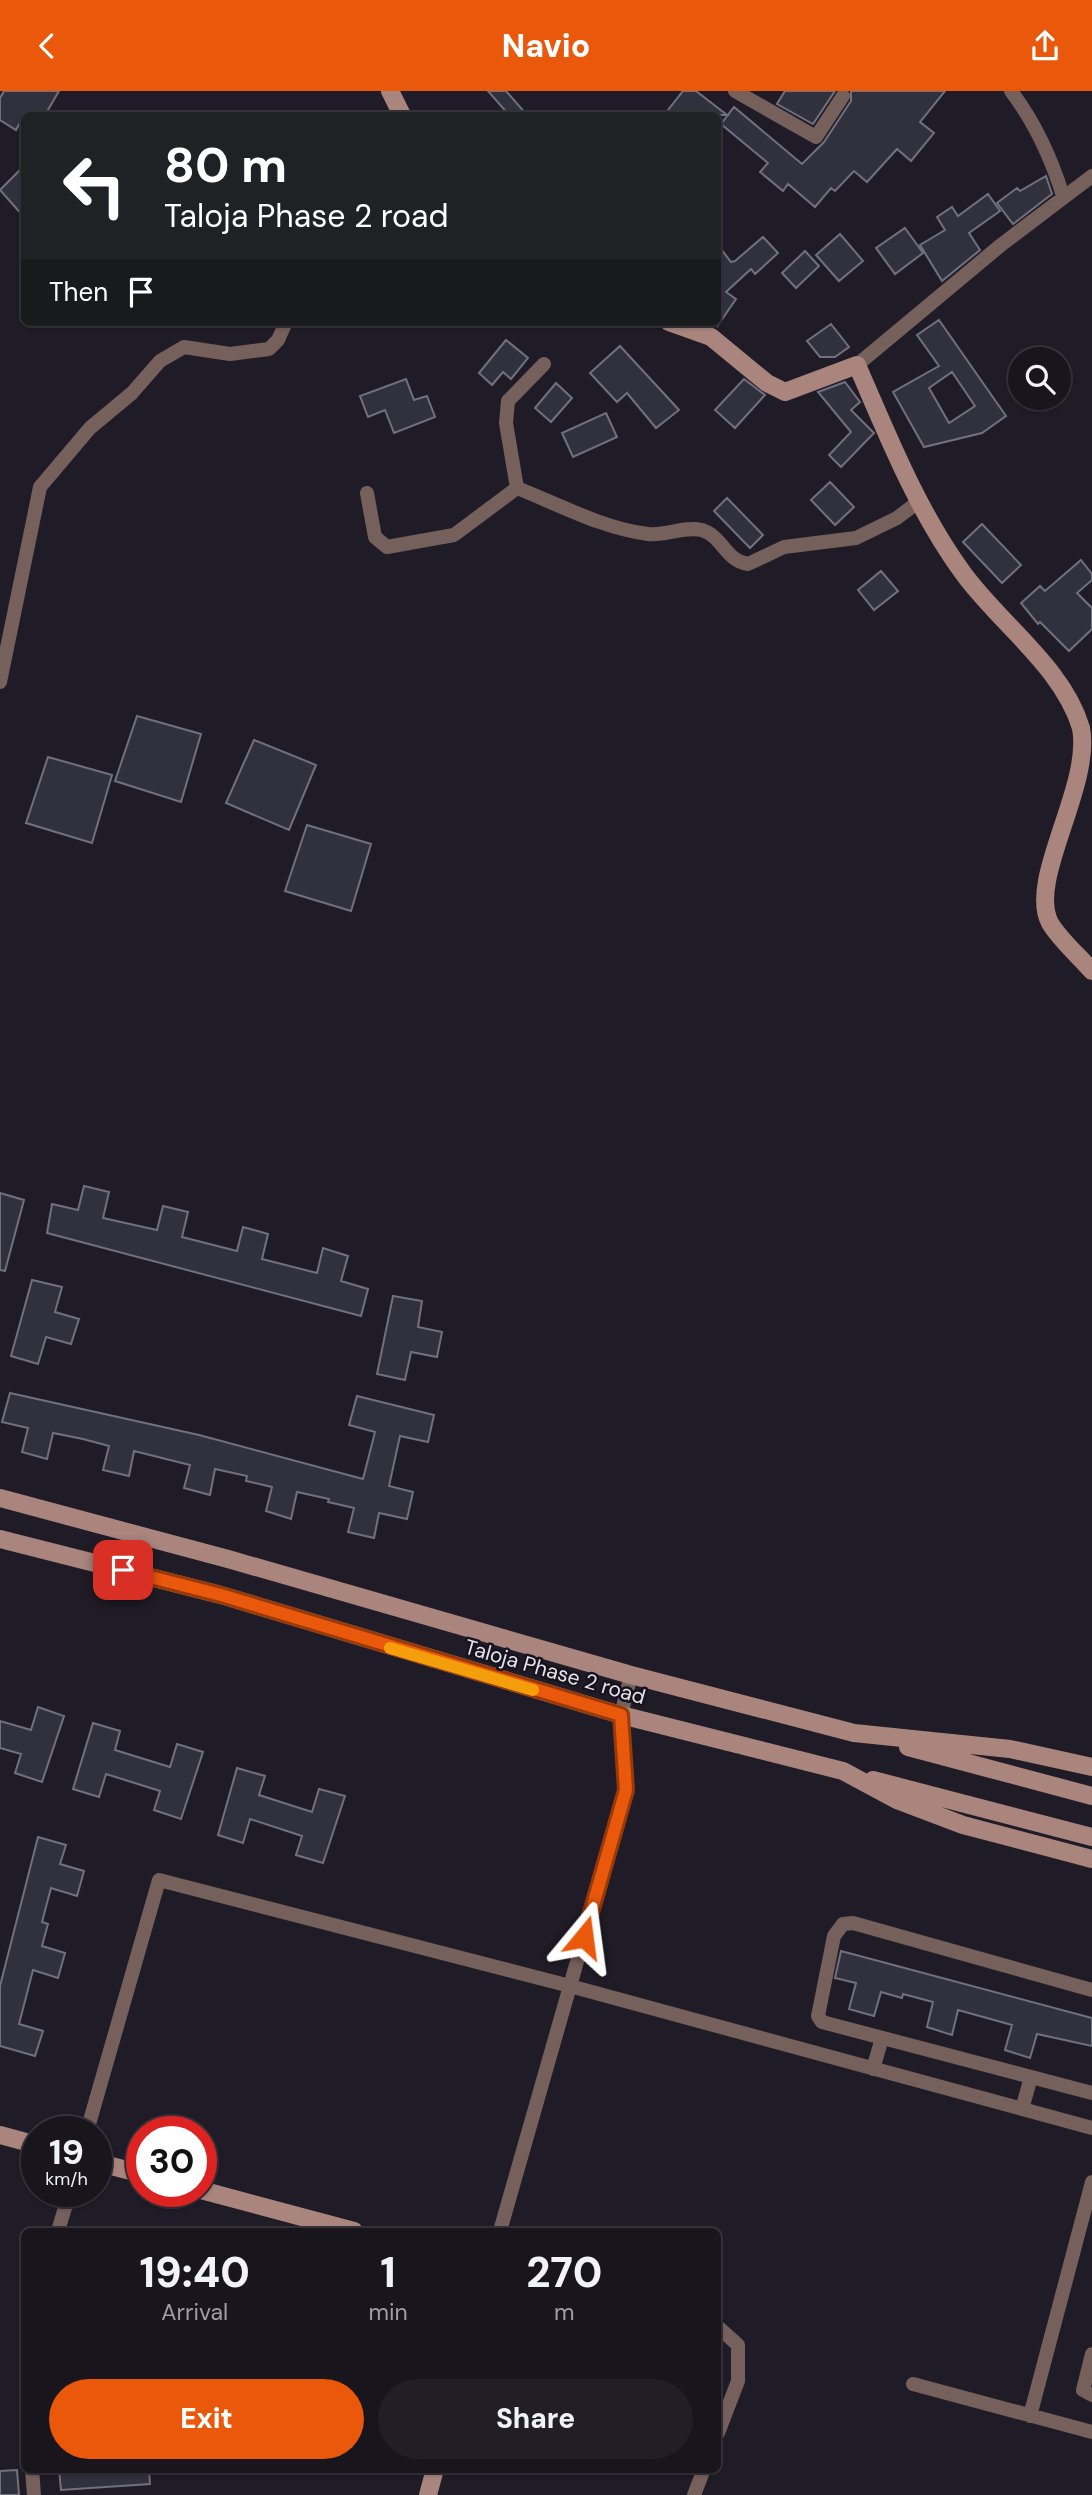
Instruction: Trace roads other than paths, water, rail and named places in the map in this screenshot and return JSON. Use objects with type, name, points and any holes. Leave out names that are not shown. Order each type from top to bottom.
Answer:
[{"type":"street","points":[[390,91],[400,112]]},
{"type":"street","points":[[735,91],[816,137],[843,96]]},
{"type":"street","points":[[1011,91],[1033,120],[1052,160],[1063,197]]},
{"type":"street","points":[[680,326],[712,337],[767,383],[785,391],[857,365],[1092,176]]},
{"type":"street","points":[[0,682],[40,487],[90,428],[132,393],[160,361],[184,347],[230,354],[269,349],[278,340],[284,326]]},
{"type":"street","points":[[517,488],[506,423],[508,401],[544,364]]},
{"type":"street","points":[[857,365],[918,502],[962,572],[1002,622],[1036,655],[1067,694],[1087,727],[1084,759],[1069,825],[1045,887],[1046,911],[1051,924],[1092,971]]},
{"type":"street","points":[[517,488],[598,520],[649,534],[702,530],[715,538],[731,557],[748,563],[784,547],[856,538],[897,518],[918,502]]},
{"type":"street","points":[[367,492],[375,537],[387,547],[454,535],[517,488]]},
{"type":"street","name":"Taloja Phase 2 road","points":[[0,1498],[228,1559],[631,1675],[854,1733],[1010,1749],[1092,1767]]},
{"type":"street","name":"Taloja Phase 2 road","points":[[0,1539],[221,1595],[621,1715],[843,1772],[897,1800],[963,1825],[1092,1859]]},
{"type":"street","points":[[501,2228],[626,1790],[621,1715],[631,1675]]},
{"type":"street","points":[[854,1733],[1092,1796]]},
{"type":"street","points":[[843,1772],[1092,1837]]},
{"type":"street","points":[[91,2116],[159,1880],[570,1986],[1092,2128]]},
{"type":"street","points":[[1092,1990],[852,1923],[843,1924],[834,1936],[819,2018],[822,2022],[1092,2093]]},
{"type":"street","points":[[873,2069],[882,2038]]},
{"type":"street","points":[[1022,2109],[1031,2077]]},
{"type":"street","points":[[0,2135],[21,2141]]},
{"type":"street","points":[[1030,2416],[1092,2182]]},
{"type":"street","points":[[217,2194],[343,2228]]},
{"type":"street","points":[[59,2228],[65,2207]]},
{"type":"street","points":[[721,2330],[738,2345],[738,2381],[721,2425]]},
{"type":"street","points":[[1092,2354],[1083,2390],[1092,2395]]},
{"type":"street","points":[[913,2384],[1092,2432]]},
{"type":"street","points":[[32,2473],[34,2495]]},
{"type":"street","points":[[428,2495],[434,2473]]},
{"type":"street","points":[[694,2495],[702,2473]]}]
